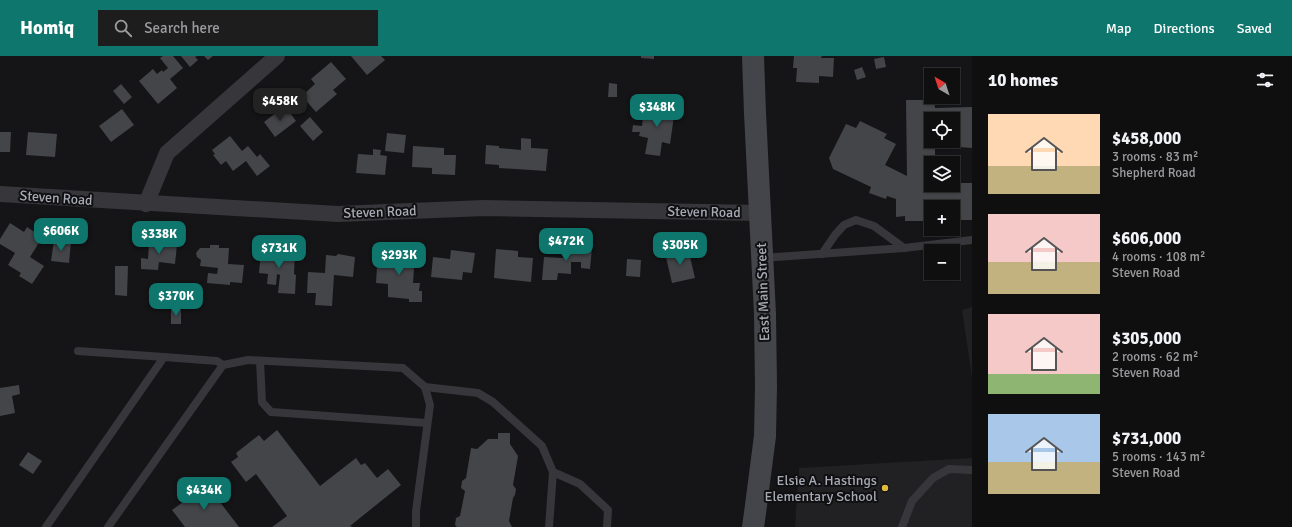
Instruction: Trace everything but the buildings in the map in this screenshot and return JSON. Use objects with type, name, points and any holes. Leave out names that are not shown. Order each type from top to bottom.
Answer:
[{"type":"main road","name":"East Main Street","points":[[752,527],[756,513],[765,436],[766,386],[765,314],[755,113],[754,56]]},
{"type":"street","points":[[146,204],[167,153],[277,56]]},
{"type":"street","name":"Steven Road","points":[[0,194],[146,204],[338,214],[484,208],[760,213]]},
{"type":"lane","points":[[822,254],[844,225],[856,220],[874,226],[904,248]]},
{"type":"lane","points":[[762,258],[904,248],[972,240]]},
{"type":"lane","points":[[78,351],[217,361],[223,365]]},
{"type":"lane","points":[[46,527],[164,357]]},
{"type":"lane","points":[[111,526],[223,365],[248,360],[403,368],[425,387],[430,405],[416,511],[416,527]]},
{"type":"lane","points":[[260,361],[262,402],[271,412],[427,423]]},
{"type":"lane","points":[[425,387],[478,393],[493,402],[542,446],[553,472],[549,527]]},
{"type":"lane","points":[[902,527],[912,501],[933,478],[950,469],[972,470]]},
{"type":"lane","points":[[553,472],[580,484],[608,510],[606,527]]},
{"type":"shaded area","points":[[972,307],[972,377],[962,310]]},
{"type":"shaded area","name":"Elsie A. Hastings Elementary School","points":[[972,458],[972,527],[795,527],[799,468]]},
{"type":"place","name":"Elsie A. Hastings Elementary School","points":[[885,488]]}]
